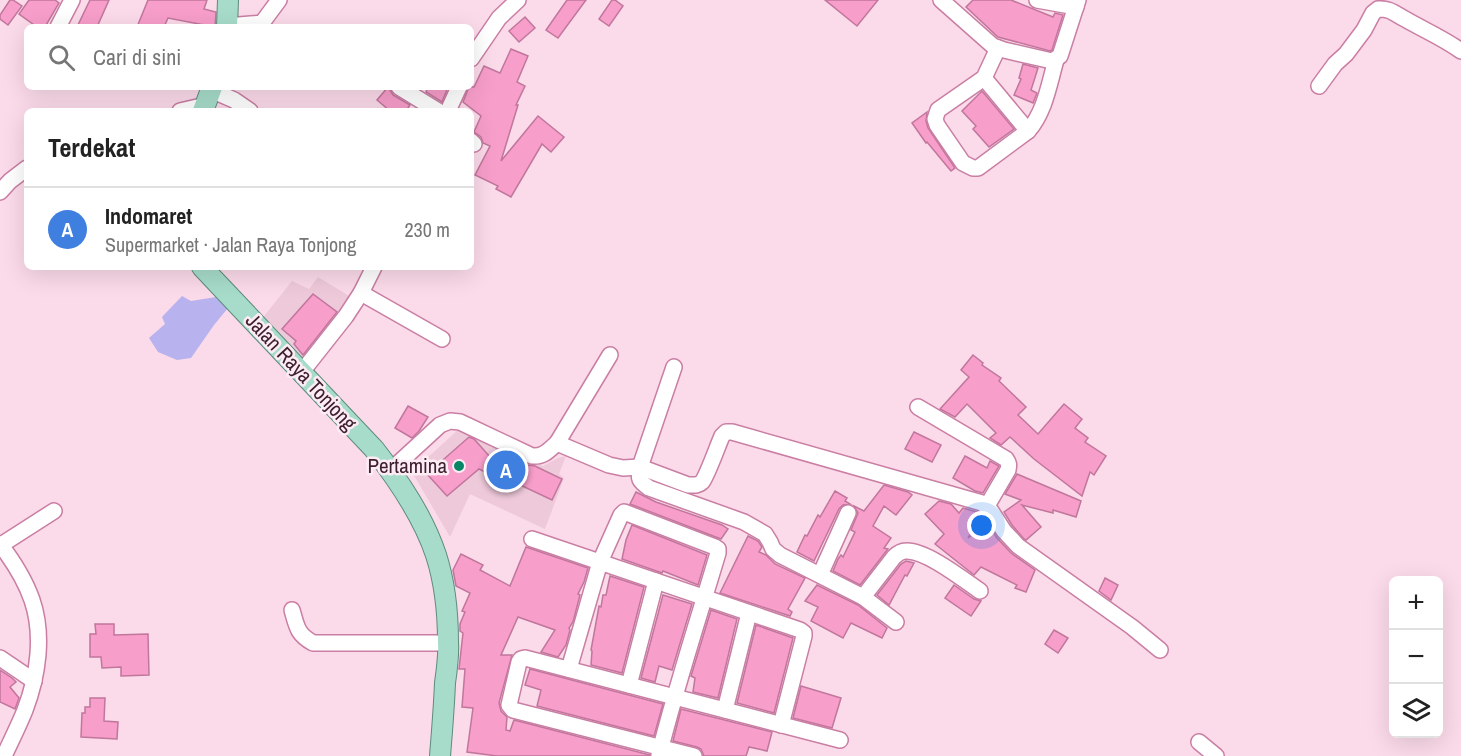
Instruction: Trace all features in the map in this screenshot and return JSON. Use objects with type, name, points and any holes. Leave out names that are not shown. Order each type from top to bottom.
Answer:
[{"type":"main road","points":[[227,24],[228,0]]},
{"type":"main road","name":"Jalan Raya Tonjong","points":[[205,270],[374,449],[391,470],[421,521],[436,554],[446,600],[448,644],[440,756]]},
{"type":"street","points":[[60,24],[72,0]]},
{"type":"street","points":[[253,24],[262,23],[279,0]]},
{"type":"street","points":[[474,55],[499,18],[518,0]]},
{"type":"street","points":[[941,0],[987,42],[998,48],[1049,61],[1056,60]]},
{"type":"street","points":[[998,48],[984,78],[938,110],[936,115],[937,125],[963,163],[973,168],[978,168],[1028,131],[1035,124],[1041,110],[1056,60],[1060,56],[1077,4],[1037,0]]},
{"type":"street","points":[[1319,86],[1335,64],[1346,54],[1378,9],[1391,10],[1446,40],[1461,51]]},
{"type":"street","points":[[984,78],[1028,131]]},
{"type":"street","points":[[404,90],[433,108]]},
{"type":"street","points":[[449,108],[458,90]]},
{"type":"street","points":[[186,108],[208,98],[234,100],[246,108]]},
{"type":"street","points":[[0,192],[24,170]]},
{"type":"street","points":[[301,373],[346,316],[372,270]]},
{"type":"street","points":[[361,293],[442,339]]},
{"type":"street","points":[[391,470],[440,425],[450,421],[460,422],[532,456],[545,454],[557,443],[610,355]]},
{"type":"street","points":[[674,367],[640,467],[639,478],[642,483],[649,488],[744,522],[765,534],[773,549],[780,555],[863,597],[896,622]]},
{"type":"street","points":[[918,407],[1006,459],[1008,470],[987,506]]},
{"type":"street","points":[[557,443],[609,465],[623,468],[640,467],[695,485],[701,483],[705,476],[722,436],[726,432],[732,432],[976,501],[987,506],[1010,539],[1018,546],[1132,627],[1160,650]]},
{"type":"street","points":[[4,756],[25,710],[34,681],[39,632],[32,601],[19,572],[0,545],[54,511]]},
{"type":"street","points":[[569,669],[600,562],[624,512],[718,549],[660,752]]},
{"type":"street","points":[[820,575],[848,513]]},
{"type":"street","points":[[532,539],[796,628],[804,633],[782,725]]},
{"type":"street","points":[[863,597],[894,557],[906,551],[930,558],[980,591]]},
{"type":"street","points":[[629,686],[656,580]]},
{"type":"street","points":[[292,610],[299,631],[304,638],[313,643],[448,644]]},
{"type":"street","points":[[725,710],[750,613]]},
{"type":"street","points":[[0,658],[34,681]]},
{"type":"street","points":[[694,756],[660,752],[513,710],[509,705],[519,662],[525,658],[840,740]]},
{"type":"street","points":[[1199,742],[1216,756]]},
{"type":"shaded area","points":[[318,277],[354,299],[303,365],[261,320],[292,281],[309,289]]},
{"type":"shaded area","points":[[182,296],[191,301],[216,297],[228,308],[191,358],[177,360],[158,352],[149,338],[165,324],[162,317]]},
{"type":"shaded area","points":[[460,428],[543,466],[566,456],[559,474],[564,478],[545,529],[470,494],[450,537],[412,472]]},
{"type":"building","points":[[10,0],[22,6],[8,25],[0,19],[0,15]]},
{"type":"building","points":[[29,0],[55,0],[59,3],[47,24],[33,24],[19,14]]},
{"type":"building","points":[[90,0],[109,0],[98,24],[78,24]]},
{"type":"building","points":[[148,0],[207,0],[204,9],[216,12],[215,24],[199,24],[168,18],[165,24],[138,24]]},
{"type":"building","points":[[567,0],[586,0],[558,38],[546,30]]},
{"type":"building","points":[[612,0],[623,6],[609,26],[599,19]]},
{"type":"building","points":[[825,0],[878,0],[857,26]]},
{"type":"building","points":[[973,0],[1011,0],[1053,17],[1055,13],[1063,15],[1052,50],[998,37],[966,7]]},
{"type":"building","points":[[525,17],[535,28],[519,42],[509,31]]},
{"type":"building","points":[[511,49],[528,56],[517,82],[525,86],[516,105],[518,105],[501,161],[538,116],[564,137],[551,152],[542,144],[511,197],[496,189],[498,186],[475,175],[490,146],[483,143],[481,137],[474,132],[481,116],[474,108],[463,102],[468,90],[474,90],[484,66],[500,73]]},
{"type":"building","points":[[1023,64],[1038,68],[1031,90],[1037,93],[1033,103],[1014,95],[1021,79],[1019,78]]},
{"type":"building","points":[[385,90],[390,90],[393,95],[410,105],[408,108],[386,108],[377,100]]},
{"type":"building","points":[[427,90],[447,90],[442,102],[426,92]]},
{"type":"building","points":[[982,91],[1014,129],[989,147],[973,129],[976,126],[962,111]]},
{"type":"building","points":[[927,112],[928,128],[955,168],[951,171],[912,123]]},
{"type":"building","points":[[313,294],[337,312],[303,355],[294,344],[296,341],[282,329]]},
{"type":"building","points":[[973,355],[983,363],[982,365],[1001,378],[999,381],[1026,407],[1018,415],[1038,434],[1064,404],[1082,419],[1075,428],[1088,438],[1085,442],[1106,456],[1094,475],[1090,472],[1082,496],[1034,459],[1010,437],[1001,445],[990,438],[996,433],[967,404],[955,417],[940,409],[969,377],[961,370]]},
{"type":"building","points":[[408,406],[428,417],[412,438],[395,428]]},
{"type":"building","points":[[914,432],[941,445],[932,462],[905,449]]},
{"type":"building","points":[[469,437],[474,439],[490,457],[506,465],[510,456],[562,479],[552,500],[479,469],[447,496],[427,474]]},
{"type":"building","points":[[965,456],[987,468],[990,461],[999,466],[983,493],[953,478]]},
{"type":"building","points":[[1017,474],[1081,501],[1076,517],[1053,510],[1053,513],[1022,505],[1041,527],[1026,540],[1024,539],[1004,512],[1021,500],[1005,494]]},
{"type":"building","points":[[884,485],[912,495],[896,515],[884,506],[873,526],[891,538],[884,548],[888,549],[860,585],[833,571],[838,559],[841,555],[843,557],[855,532],[851,530],[858,513],[854,506],[864,511]]},
{"type":"building","points":[[835,491],[847,498],[845,501],[850,504],[843,505],[839,509],[814,561],[797,552],[805,535],[807,536],[818,515],[820,517]]},
{"type":"building","points":[[636,492],[656,502],[728,529],[721,539],[630,504]]},
{"type":"building","points":[[939,501],[951,504],[959,513],[963,508],[977,512],[980,515],[968,538],[988,524],[1011,553],[1035,570],[1026,592],[1015,588],[1017,585],[981,567],[974,575],[935,544],[944,534],[925,514]]},
{"type":"building","points":[[632,525],[707,555],[698,585],[663,571],[662,573],[622,559]]},
{"type":"building","points":[[748,536],[758,541],[762,547],[759,552],[775,564],[805,578],[788,609],[792,612],[790,616],[720,593]]},
{"type":"building","points":[[526,547],[588,568],[578,594],[580,595],[566,645],[558,657],[541,652],[555,630],[518,617],[501,655],[512,655],[499,703],[501,711],[507,717],[506,730],[510,731],[514,720],[650,756],[497,756],[467,752],[473,708],[462,707],[465,669],[459,669],[463,633],[460,631],[460,624],[465,612],[462,611],[470,593],[456,586],[453,570],[461,554],[483,565],[480,570],[510,586]]},
{"type":"building","points":[[906,561],[914,563],[889,605],[877,595],[901,564]]},
{"type":"building","points":[[610,576],[644,587],[622,673],[591,665],[591,650],[599,606],[601,607],[603,595],[606,595]]},
{"type":"building","points":[[1105,578],[1118,585],[1111,600],[1099,591]]},
{"type":"building","points":[[817,585],[858,605],[887,628],[882,638],[851,623],[843,638],[811,621],[818,607],[805,601]]},
{"type":"building","points":[[954,585],[974,599],[981,601],[971,616],[945,598]]},
{"type":"building","points":[[663,595],[692,604],[672,670],[659,666],[655,682],[641,678]]},
{"type":"building","points":[[711,610],[737,619],[718,698],[693,692],[695,678],[691,676]]},
{"type":"building","points":[[95,624],[114,624],[114,635],[148,634],[149,675],[121,676],[121,667],[102,668],[101,657],[90,657],[90,634],[96,634]]},
{"type":"building","points":[[756,625],[793,638],[774,713],[737,703]]},
{"type":"building","points":[[1054,630],[1068,638],[1058,653],[1045,644]]},
{"type":"building","points":[[530,669],[663,704],[654,736],[537,706],[541,690],[525,685]]},
{"type":"building","points":[[0,670],[16,682],[10,687],[19,698],[15,709],[0,702]]},
{"type":"building","points":[[801,686],[841,698],[832,728],[793,718]]},
{"type":"building","points":[[90,698],[105,698],[104,721],[118,722],[117,739],[81,737],[82,713],[85,713],[85,707],[90,707]]},
{"type":"building","points":[[681,709],[772,732],[767,751],[749,747],[746,756],[704,756],[701,749],[697,747],[673,741]]},
{"type":"place","name":"Pertamina","points":[[459,466]]},
{"type":"place","name":"Indomaret","points":[[506,470]]}]
